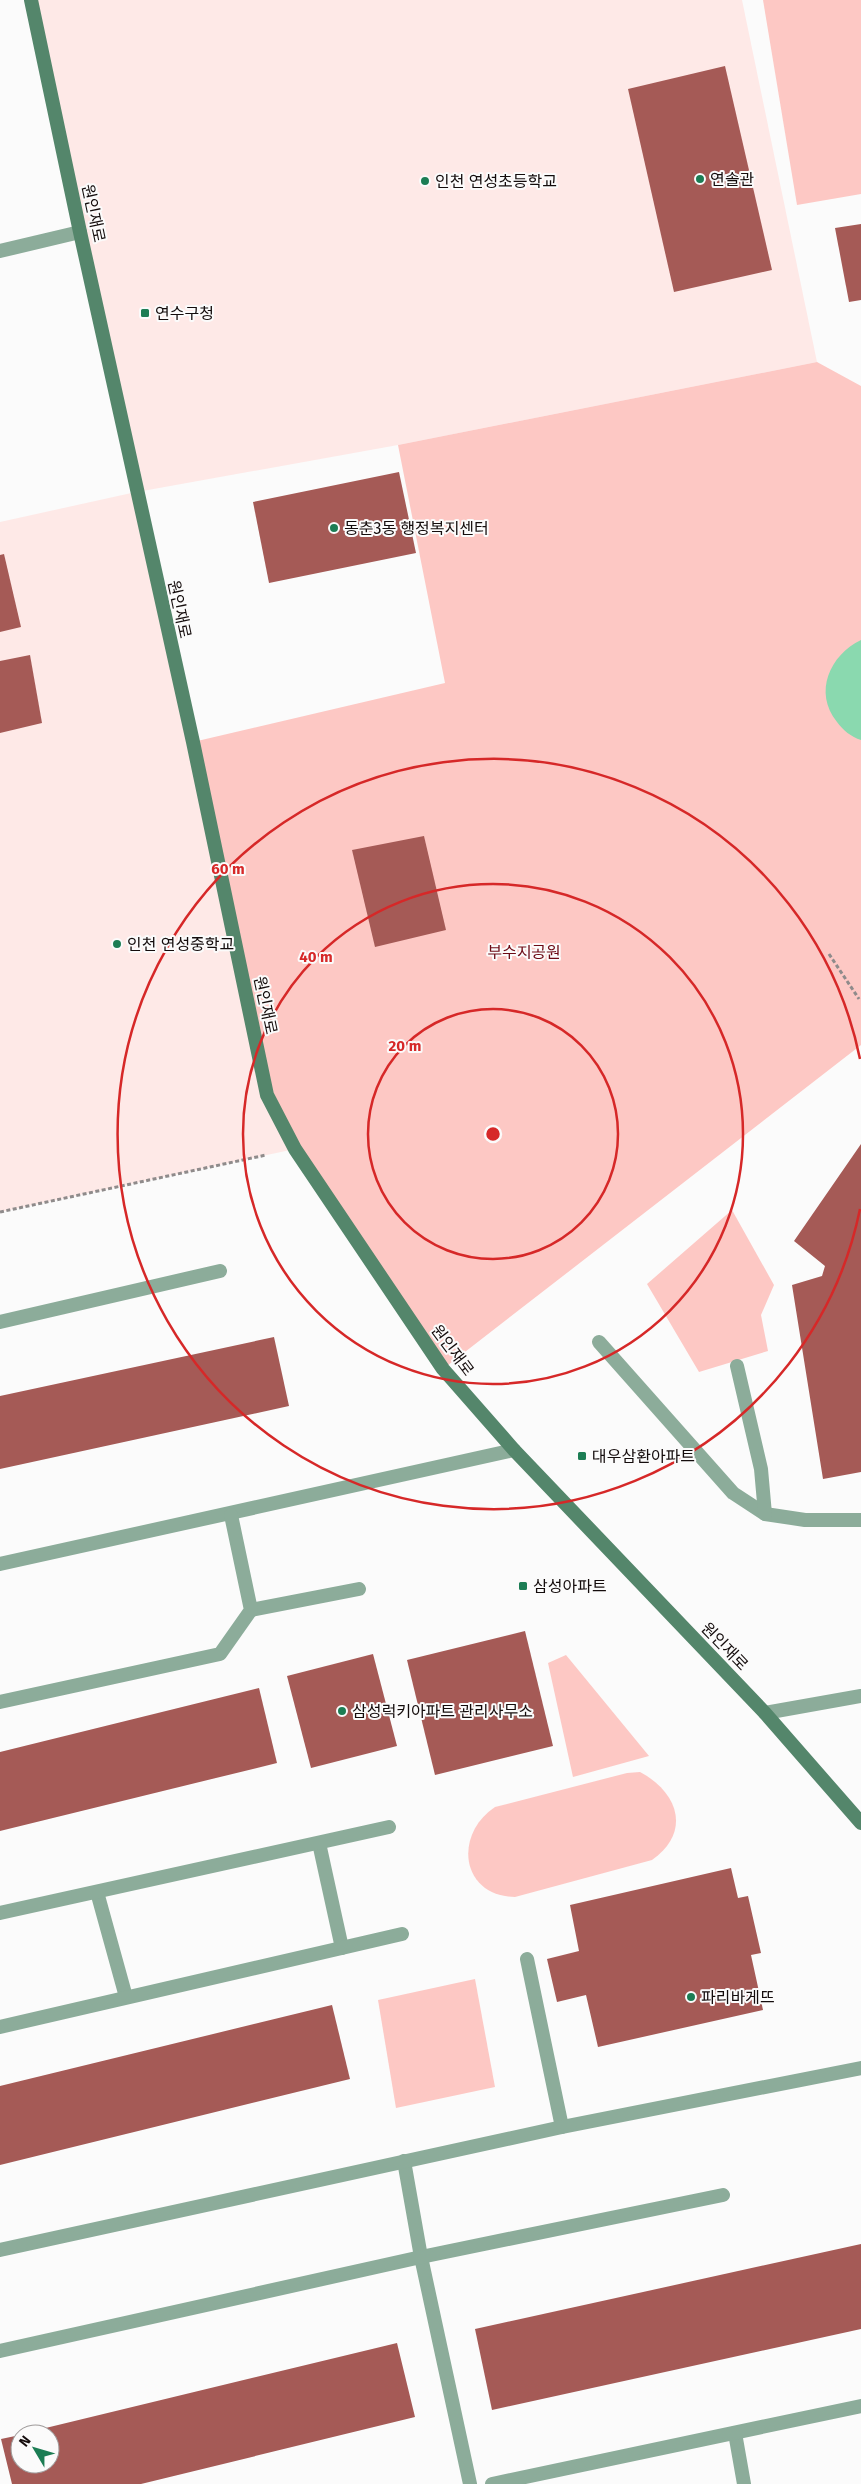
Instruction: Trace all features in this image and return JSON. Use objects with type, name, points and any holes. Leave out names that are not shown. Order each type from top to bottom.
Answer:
[{"type":"main road","name":"원인재로","points":[[31,0],[80,232],[193,742],[267,1095],[295,1149],[442,1370],[514,1450],[765,1713],[861,1823]]},
{"type":"lane","points":[[0,251],[80,232]]},
{"type":"lane","points":[[0,1322],[220,1270]]},
{"type":"lane","points":[[599,1342],[733,1493],[765,1514],[805,1520],[861,1520]]},
{"type":"lane","points":[[737,1366],[761,1469],[765,1514]]},
{"type":"lane","points":[[0,1564],[231,1515],[514,1450]]},
{"type":"lane","points":[[231,1515],[251,1610]]},
{"type":"lane","points":[[0,1702],[220,1654],[251,1610],[359,1589]]},
{"type":"lane","points":[[765,1713],[861,1696]]},
{"type":"lane","points":[[0,1913],[389,1827]]},
{"type":"lane","points":[[319,1843],[342,1948]]},
{"type":"lane","points":[[97,1892],[126,1996]]},
{"type":"lane","points":[[0,2027],[126,1996],[402,1934]]},
{"type":"lane","points":[[527,1959],[562,2127]]},
{"type":"lane","points":[[0,2250],[562,2127],[861,2068]]},
{"type":"lane","points":[[404,2161],[421,2257],[470,2484]]},
{"type":"lane","points":[[0,2351],[421,2257],[723,2195]]},
{"type":"lane","points":[[492,2484],[861,2406]]},
{"type":"lane","points":[[735,2433],[744,2484]]},
{"type":"path","points":[[829,954],[859,1000]]},
{"type":"path","points":[[0,1212],[295,1149]]},
{"type":"shaded area","name":"인천 연성초등학교","points":[[32,0],[742,0],[817,362],[398,445],[137,492],[295,1149],[0,1212],[0,522],[136,492]]},
{"type":"shaded area","points":[[861,640],[861,740],[848,733],[837,722],[826,699],[826,687],[828,675],[833,665],[841,655]]},
{"type":"green space","points":[[763,0],[861,0],[861,194],[797,205]]},
{"type":"green space","name":"부수지공원","points":[[817,362],[861,386],[861,1045],[443,1369],[267,1095],[193,742],[445,683],[398,445]]},
{"type":"green space","points":[[732,1210],[774,1285],[761,1315],[768,1351],[699,1372],[647,1284]]},
{"type":"green space","points":[[566,1655],[649,1756],[573,1777],[548,1663]]},
{"type":"green space","points":[[640,1772],[664,1790],[671,1801],[675,1813],[676,1825],[672,1837],[665,1849],[652,1860],[515,1897],[497,1894],[483,1886],[474,1875],[469,1862],[469,1848],[473,1833],[482,1819],[495,1807],[627,1773]]},
{"type":"green space","points":[[475,1979],[495,2087],[396,2108],[378,2000]]},
{"type":"building","name":"연솔관","points":[[725,66],[772,270],[674,292],[628,89]]},
{"type":"building","points":[[861,224],[861,300],[849,302],[835,228]]},
{"type":"building","name":"동춘3동 행정복지센터","points":[[399,472],[416,553],[269,583],[253,502]]},
{"type":"building","points":[[4,554],[21,627],[0,632],[0,555]]},
{"type":"building","points":[[30,655],[42,723],[0,733],[0,661]]},
{"type":"building","points":[[424,836],[446,930],[375,947],[352,850]]},
{"type":"building","points":[[861,1144],[861,1472],[823,1479],[792,1285],[822,1276],[825,1266],[794,1241]]},
{"type":"building","points":[[274,1337],[289,1406],[0,1469],[0,1396]]},
{"type":"building","points":[[525,1631],[553,1746],[435,1775],[407,1660]]},
{"type":"building","name":"삼성럭키아파트 관리사무소","points":[[373,1654],[397,1746],[311,1768],[287,1676]]},
{"type":"building","points":[[259,1688],[277,1763],[0,1831],[0,1752]]},
{"type":"building","points":[[731,1868],[738,1898],[748,1896],[761,1953],[751,1955],[763,2010],[598,2047],[586,1995],[557,2002],[547,1959],[579,1951],[570,1905]]},
{"type":"building","points":[[332,2005],[350,2079],[0,2165],[0,2086]]},
{"type":"building","points":[[861,2244],[861,2329],[492,2410],[475,2329]]},
{"type":"building","points":[[397,2343],[415,2417],[141,2484],[12,2484],[1,2439],[10,2437],[10,2474],[60,2474],[60,2425]]},
{"type":"place","name":"연솔관","points":[[700,179]]},
{"type":"place","name":"인천 연성초등학교","points":[[425,181]]},
{"type":"place","name":"연수구청","points":[[145,313]]},
{"type":"place","name":"동춘3동 행정복지센터","points":[[334,528]]},
{"type":"place","name":"인천 연성중학교","points":[[117,944]]},
{"type":"place","name":"대우삼환아파트","points":[[582,1456]]},
{"type":"place","name":"삼성아파트","points":[[523,1586]]},
{"type":"place","name":"삼성럭키아파트 관리사무소","points":[[342,1711]]},
{"type":"place","name":"파리바게뜨","points":[[691,1997]]}]
